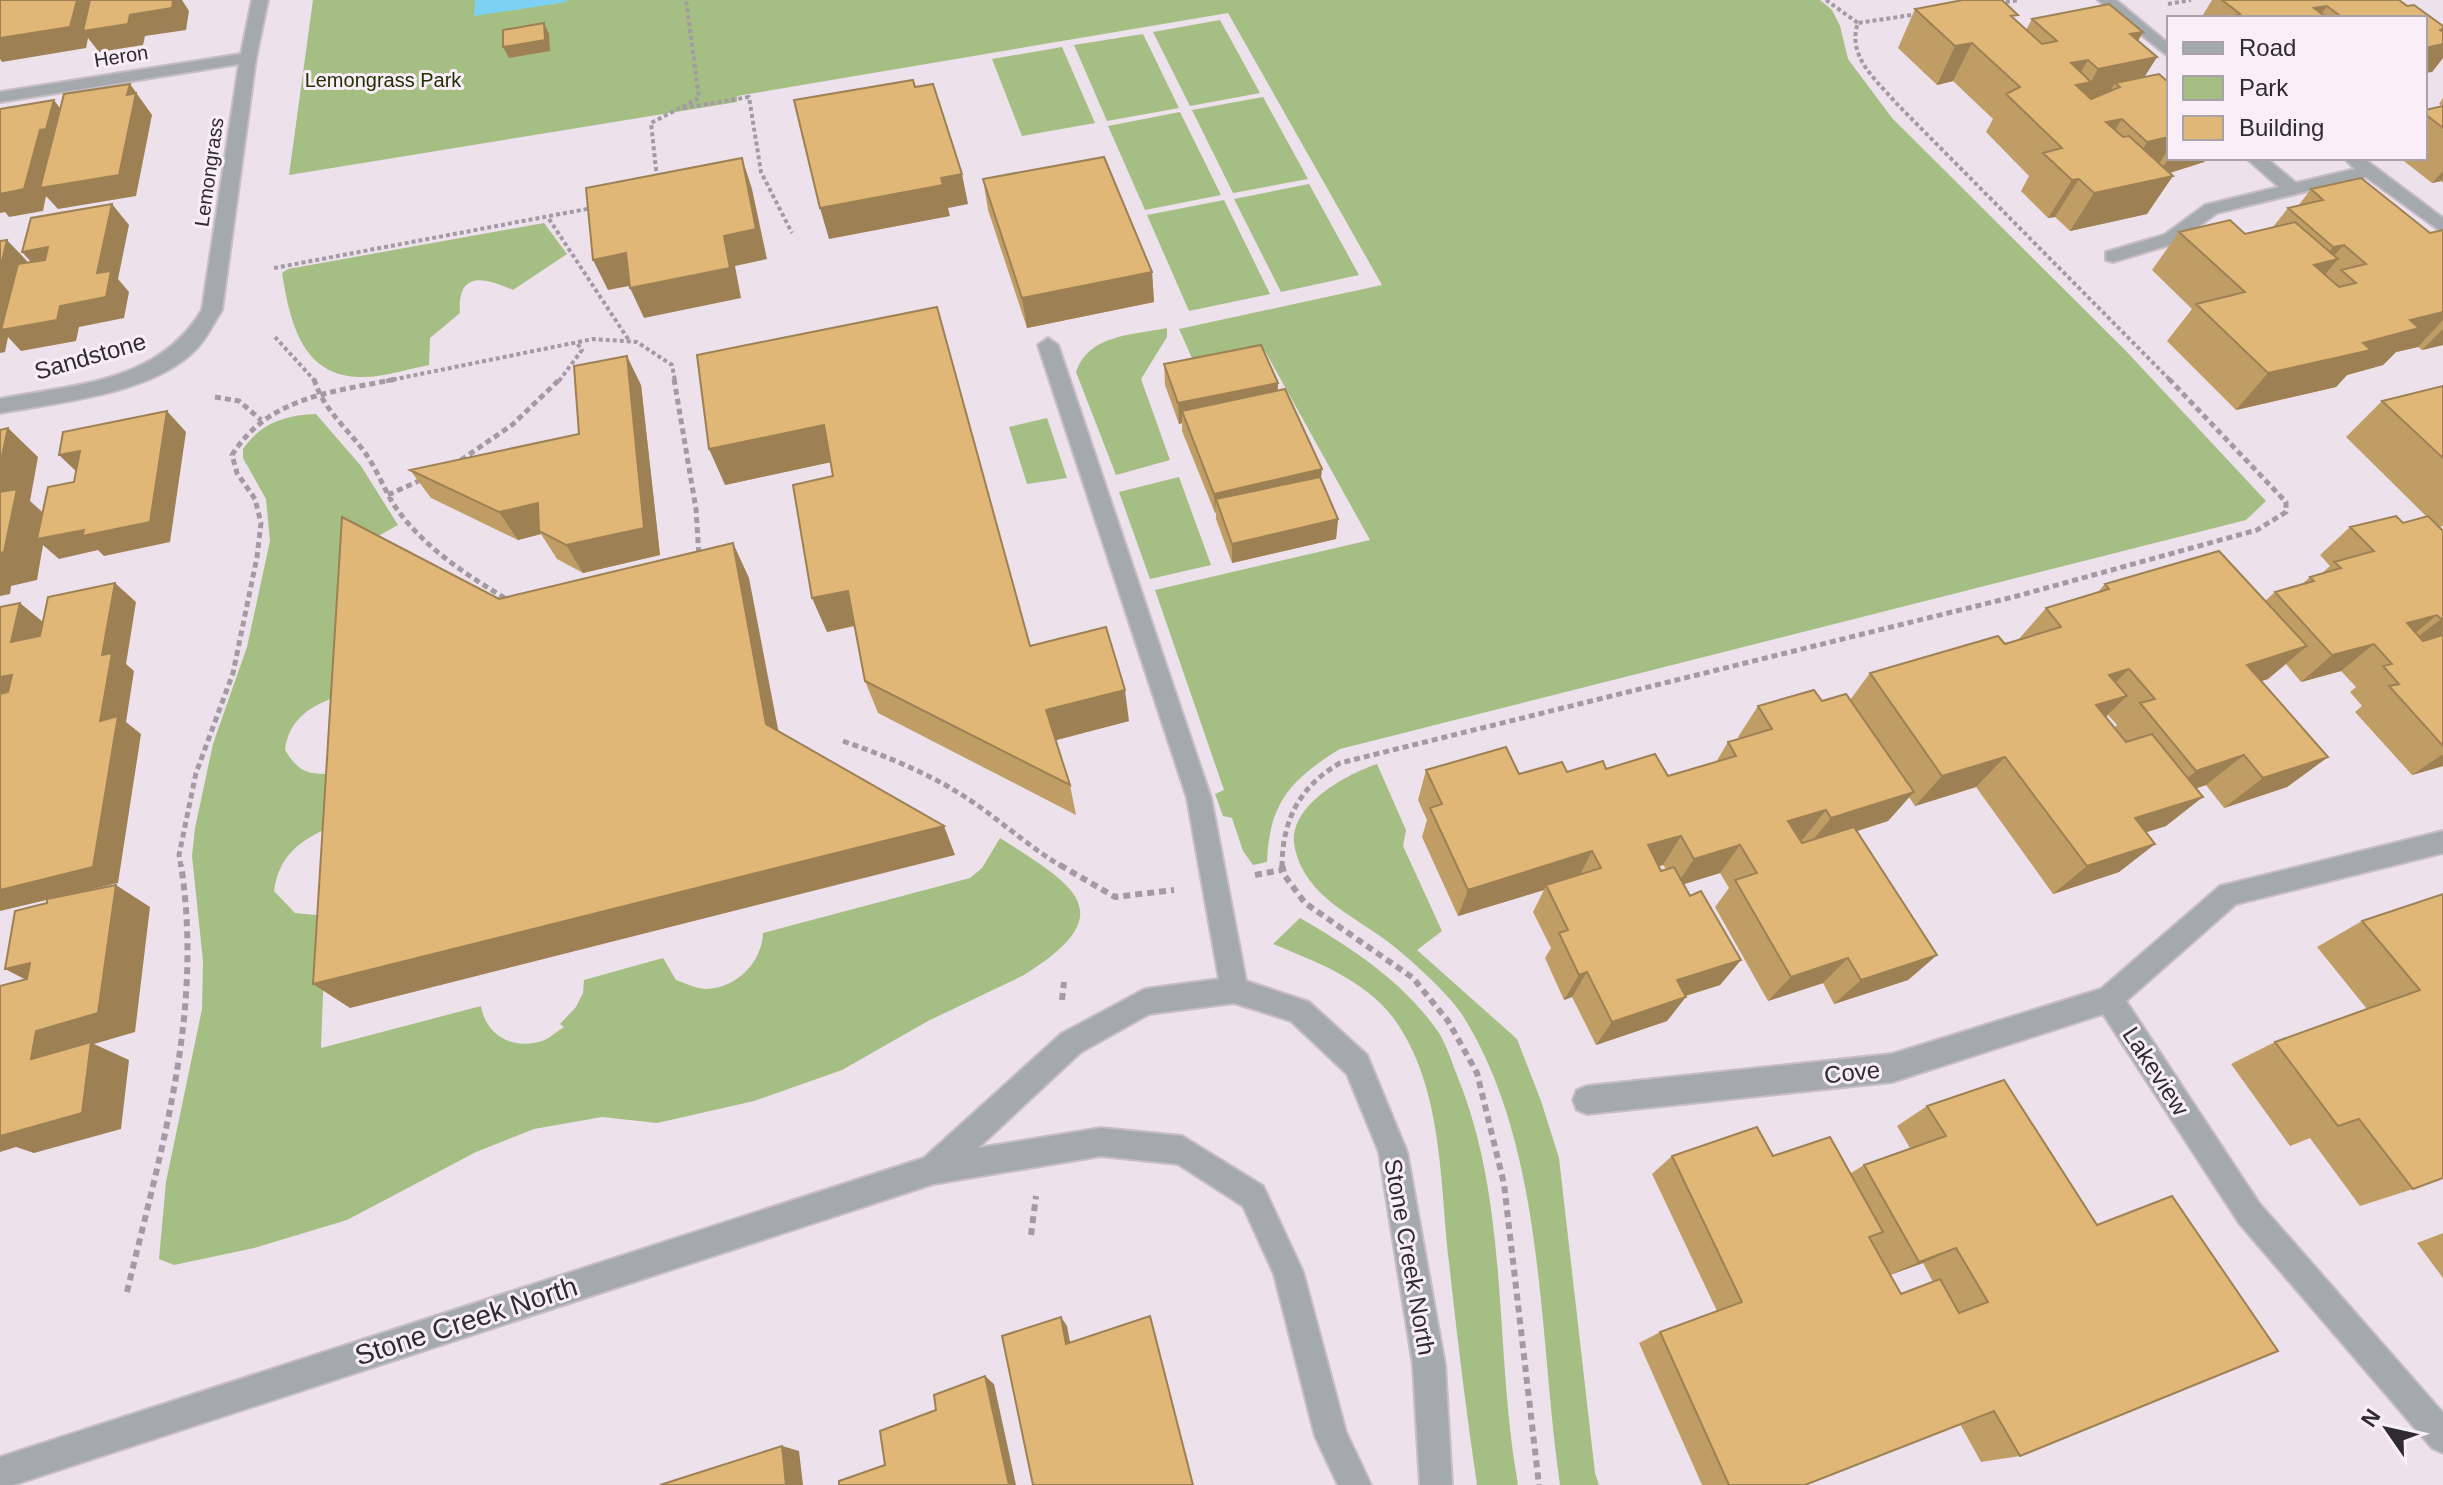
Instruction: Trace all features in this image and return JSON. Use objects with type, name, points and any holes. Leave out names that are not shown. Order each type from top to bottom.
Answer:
[{"type":"street","name":"Lemongrass","points":[[189,346],[212,310],[248,58],[260,0]]},
{"type":"street","points":[[2106,0],[2167,50]]},
{"type":"street","name":"Heron","points":[[0,97],[248,58]]},
{"type":"street","points":[[2257,160],[2293,189]]},
{"type":"street","points":[[2354,160],[2443,227]]},
{"type":"street","points":[[2113,256],[2170,239],[2211,209],[2368,171]]},
{"type":"street","points":[[1048,345],[1199,798],[1234,990]]},
{"type":"street","name":"Sandstone","points":[[0,406],[100,386],[152,370],[189,346]]},
{"type":"street","points":[[2109,999],[2229,894],[2443,842]]},
{"type":"street","name":"Stone Creek North","points":[[933,1170],[1071,1043],[1145,1002],[1234,990],[1299,1011],[1357,1065],[1393,1152],[1429,1365],[1436,1485]]},
{"type":"street","name":"Cove","points":[[1587,1100],[1892,1068],[2109,999]]},
{"type":"street","name":"Lakeview","points":[[2109,999],[2249,1213],[2443,1437]]},
{"type":"street","name":"Stone Creek North","points":[[0,1473],[933,1170],[1101,1142],[1182,1150],[1253,1196],[1288,1272],[1331,1436],[1355,1485]]},
{"type":"path","points":[[655,191],[659,167],[651,123],[699,98],[686,0]]},
{"type":"path","points":[[1826,0],[1858,23],[1896,15],[1933,13]]},
{"type":"path","points":[[1996,4],[2019,0]]},
{"type":"path","points":[[1539,1485],[1504,1184],[1477,1073],[1448,1021],[1413,978],[1305,903],[1282,870],[1284,843],[1294,803],[1316,776],[1340,763],[2017,596],[2257,530],[2286,512],[2286,502],[2224,434],[1897,104],[1859,59],[1854,37],[1858,23]]},
{"type":"path","points":[[678,109],[749,97],[761,172],[792,233]]},
{"type":"path","points":[[274,268],[549,219],[596,207]]},
{"type":"path","points":[[549,219],[630,342]]},
{"type":"path","points":[[275,337],[296,364],[314,378],[318,396],[368,457],[388,495],[429,548],[514,604]]},
{"type":"path","points":[[127,1292],[180,1066],[189,990],[187,905],[179,855],[196,773],[233,673],[257,557],[261,523],[255,499],[237,473],[232,455],[241,439],[261,420],[296,400],[593,339],[637,342],[672,365],[696,509],[700,556],[687,564]]},
{"type":"path","points":[[452,466],[495,439],[539,404],[571,368],[582,350],[577,342]]},
{"type":"path","points":[[215,397],[239,401],[261,420]]},
{"type":"path","points":[[388,495],[427,477]]},
{"type":"path","points":[[843,741],[905,763],[964,796],[1026,845],[1115,897],[1282,870]]},
{"type":"green space","name":"Lemongrass Park","points":[[313,0],[1820,0],[1832,10],[1840,26],[1848,59],[1892,118],[2126,351],[2266,501],[2246,520],[1340,749],[1308,771],[1286,795],[1272,824],[1267,862],[1253,865],[1243,851],[1232,818],[1223,816],[1215,794],[1224,790],[1155,590],[1370,540],[1265,351],[1196,367],[1179,329],[1382,285],[1228,13],[737,96],[737,102],[289,175]]},
{"type":"green space","points":[[1220,20],[1260,93],[1190,106],[1153,32]]},
{"type":"green space","points":[[1143,34],[1179,108],[1107,121],[1074,45]]},
{"type":"green space","points":[[1062,47],[1095,123],[1022,136],[992,59]]},
{"type":"green space","points":[[1263,97],[1308,179],[1233,193],[1192,110]]},
{"type":"green space","points":[[1180,112],[1221,195],[1145,210],[1108,126]]},
{"type":"green space","points":[[1309,184],[1359,275],[1281,292],[1234,199]]},
{"type":"green space","points":[[1224,200],[1270,294],[1189,311],[1147,215]]},
{"type":"green space","points":[[544,223],[567,254],[513,290],[484,280],[468,283],[460,299],[460,313],[430,338],[429,365],[371,377],[342,375],[326,368],[313,357],[295,328],[282,273],[288,269]]},
{"type":"green space","points":[[1167,328],[1167,337],[1141,379],[1170,460],[1116,475],[1076,372],[1082,359],[1102,343]]},
{"type":"green space","points":[[316,414],[361,466],[398,525],[373,539],[340,695],[311,709],[297,721],[291,729],[285,750],[295,764],[306,771],[335,774],[333,826],[293,850],[281,868],[274,891],[295,913],[326,916],[321,1048],[481,1006],[489,1025],[502,1038],[521,1044],[542,1041],[564,1027],[560,1024],[576,1007],[583,993],[584,980],[663,958],[676,980],[702,989],[728,984],[753,963],[762,944],[763,933],[970,878],[982,868],[1000,838],[1066,885],[1077,900],[1080,916],[1073,934],[1055,953],[1024,975],[928,1021],[842,1070],[754,1101],[657,1123],[602,1117],[534,1129],[476,1152],[347,1220],[254,1248],[174,1265],[159,1259],[166,1182],[202,1009],[203,961],[192,856],[195,828],[213,744],[247,647],[270,541],[266,499],[243,458],[243,449],[258,433],[275,422]]},
{"type":"green space","points":[[1047,418],[1067,478],[1027,484],[1009,427]]},
{"type":"green space","points":[[1179,477],[1211,565],[1150,579],[1119,492]]},
{"type":"green space","points":[[1377,764],[1406,830],[1403,846],[1442,931],[1417,950],[1517,1039],[1559,1158],[1595,1473],[1599,1485],[1560,1485],[1534,1242],[1524,1181],[1509,1121],[1489,1065],[1461,1013],[1446,995],[1396,948],[1320,892],[1309,880],[1295,849],[1294,834],[1308,807],[1334,785]]},
{"type":"green space","points":[[1300,918],[1358,954],[1393,982],[1439,1033],[1449,1055],[1475,1127],[1486,1177],[1494,1228],[1506,1383],[1518,1485],[1477,1485],[1455,1318],[1437,1140],[1432,1110],[1413,1052],[1399,1026],[1374,997],[1343,976],[1273,944]]},
{"type":"water","points":[[475,0],[567,0],[567,2],[474,16]]},
{"type":"building","points":[[0,0],[77,0],[70,27],[0,38]]},
{"type":"building","points":[[90,0],[173,0],[172,8],[130,15],[128,24],[83,31]]},
{"type":"building","points":[[1963,0],[2002,0],[2018,15],[2011,16],[2042,44],[2057,41],[2032,19],[2109,4],[2143,32],[2130,34],[2157,57],[2098,69],[2088,60],[2071,63],[2091,82],[2076,85],[2091,99],[2120,87],[2115,83],[2159,74],[2167,81],[2167,137],[2147,142],[2122,119],[2106,122],[2123,137],[2129,136],[2173,176],[2094,193],[2079,179],[2072,180],[2043,153],[2062,148],[2006,94],[2020,87],[1972,43],[1955,46],[1915,9]]},
{"type":"building","points":[[2222,0],[2399,0],[2407,6],[2414,5],[2443,26],[2440,30],[2443,32],[2443,44],[2427,48],[2427,16],[2340,16],[2327,6],[2314,8],[2324,16],[2234,16],[2240,14]]},
{"type":"building","points":[[544,23],[545,40],[503,47],[503,30]]},
{"type":"building","points":[[913,80],[915,87],[933,84],[962,174],[941,178],[943,185],[820,208],[794,100]]},
{"type":"building","points":[[130,84],[127,95],[136,93],[119,175],[40,188],[64,94]]},
{"type":"building","points":[[54,100],[46,129],[40,130],[24,189],[0,194],[0,109]]},
{"type":"building","points":[[2443,106],[2443,128],[2427,116],[2427,110]]},
{"type":"building","points":[[1104,157],[1152,272],[1022,298],[983,179]]},
{"type":"building","points":[[742,158],[756,229],[724,236],[730,268],[630,288],[626,253],[593,260],[586,188]]},
{"type":"building","points":[[2361,178],[2430,233],[2443,230],[2443,312],[2410,320],[2419,328],[2363,343],[2371,350],[2268,373],[2196,304],[2245,292],[2179,232],[2230,220],[2245,234],[2295,222],[2338,259],[2314,265],[2339,287],[2356,283],[2341,270],[2366,264],[2344,245],[2333,247],[2288,208],[2323,200],[2311,189]]},
{"type":"building","points":[[112,204],[97,273],[111,271],[106,297],[60,306],[57,320],[1,330],[18,264],[45,260],[48,247],[22,252],[31,218]]},
{"type":"building","points":[[7,240],[0,269],[0,241]]},
{"type":"building","points":[[937,307],[1030,646],[1106,627],[1125,690],[1046,710],[1070,785],[865,681],[848,591],[812,598],[793,485],[833,476],[824,425],[709,449],[697,355]]},
{"type":"building","points":[[1261,345],[1278,383],[1178,403],[1164,364]]},
{"type":"building","points":[[627,356],[644,528],[566,545],[539,531],[538,503],[499,512],[410,470],[579,434],[574,366]]},
{"type":"building","points":[[2443,386],[2443,458],[2382,401]]},
{"type":"building","points":[[1285,389],[1322,469],[1214,494],[1182,411]]},
{"type":"building","points":[[167,411],[150,522],[82,536],[84,530],[37,539],[48,487],[74,482],[80,451],[59,455],[63,432]]},
{"type":"building","points":[[8,428],[0,465],[0,430]]},
{"type":"building","points":[[1320,477],[1338,519],[1232,544],[1216,499]]},
{"type":"building","points":[[17,489],[4,552],[0,553],[0,492]]},
{"type":"building","points":[[2396,516],[2403,523],[2428,516],[2443,531],[2443,618],[2437,615],[2407,623],[2423,641],[2443,635],[2443,746],[2389,686],[2399,684],[2383,666],[2392,664],[2374,644],[2332,655],[2275,592],[2314,581],[2310,577],[2341,568],[2334,562],[2374,551],[2350,527]]},
{"type":"building","points":[[342,517],[499,599],[733,543],[766,724],[944,826],[313,984]]},
{"type":"building","points":[[2219,551],[2307,646],[2247,665],[2328,757],[2263,778],[2244,755],[2196,771],[2140,703],[2155,699],[2129,669],[2109,675],[2127,696],[2096,705],[2126,742],[2152,734],[2203,797],[2135,818],[2155,844],[2087,866],[2005,757],[1942,776],[1870,673],[1998,636],[2005,644],[2061,627],[2046,608],[2109,589],[2105,584]]},
{"type":"building","points":[[115,583],[102,655],[112,653],[100,721],[118,716],[93,867],[0,890],[0,694],[8,692],[12,675],[0,677],[0,607],[20,603],[11,642],[40,636],[48,597]]},
{"type":"building","points":[[1814,690],[1822,701],[1846,694],[1914,792],[1831,818],[1826,810],[1788,821],[1802,843],[1854,827],[1937,955],[1861,980],[1848,958],[1791,977],[1735,880],[1757,873],[1740,845],[1694,859],[1681,836],[1648,845],[1661,871],[1674,867],[1690,896],[1701,891],[1741,960],[1677,980],[1686,997],[1612,1022],[1587,972],[1579,975],[1559,933],[1568,930],[1546,885],[1601,868],[1592,851],[1468,890],[1430,808],[1442,804],[1426,770],[1506,747],[1519,774],[1562,762],[1567,772],[1603,761],[1606,769],[1655,754],[1668,776],[1736,756],[1728,742],[1772,729],[1758,706]]},
{"type":"building","points":[[116,885],[98,1013],[36,1031],[31,1059],[91,1042],[82,1113],[0,1136],[0,986],[27,979],[30,963],[5,969],[15,911],[47,903],[47,899]]},
{"type":"building","points":[[2443,894],[2443,1178],[2413,1189],[2359,1119],[2338,1126],[2275,1042],[2420,990],[2362,921]]},
{"type":"building","points":[[2004,1080],[2097,1225],[2172,1196],[2278,1351],[2020,1456],[1994,1411],[1805,1485],[1729,1485],[1660,1332],[1742,1302],[1672,1156],[1757,1127],[1773,1156],[1830,1137],[1883,1232],[1869,1237],[1901,1294],[1940,1279],[1959,1313],[1988,1302],[1956,1248],[1919,1262],[1864,1165],[1946,1136],[1927,1106]]},
{"type":"building","points":[[1150,1316],[1193,1485],[1033,1485],[1002,1336],[1061,1317],[1066,1344]]},
{"type":"building","points":[[985,1376],[1009,1485],[839,1485],[839,1481],[885,1465],[880,1431],[936,1410],[934,1395]]},
{"type":"building","points":[[782,1446],[786,1485],[660,1485]]}]
